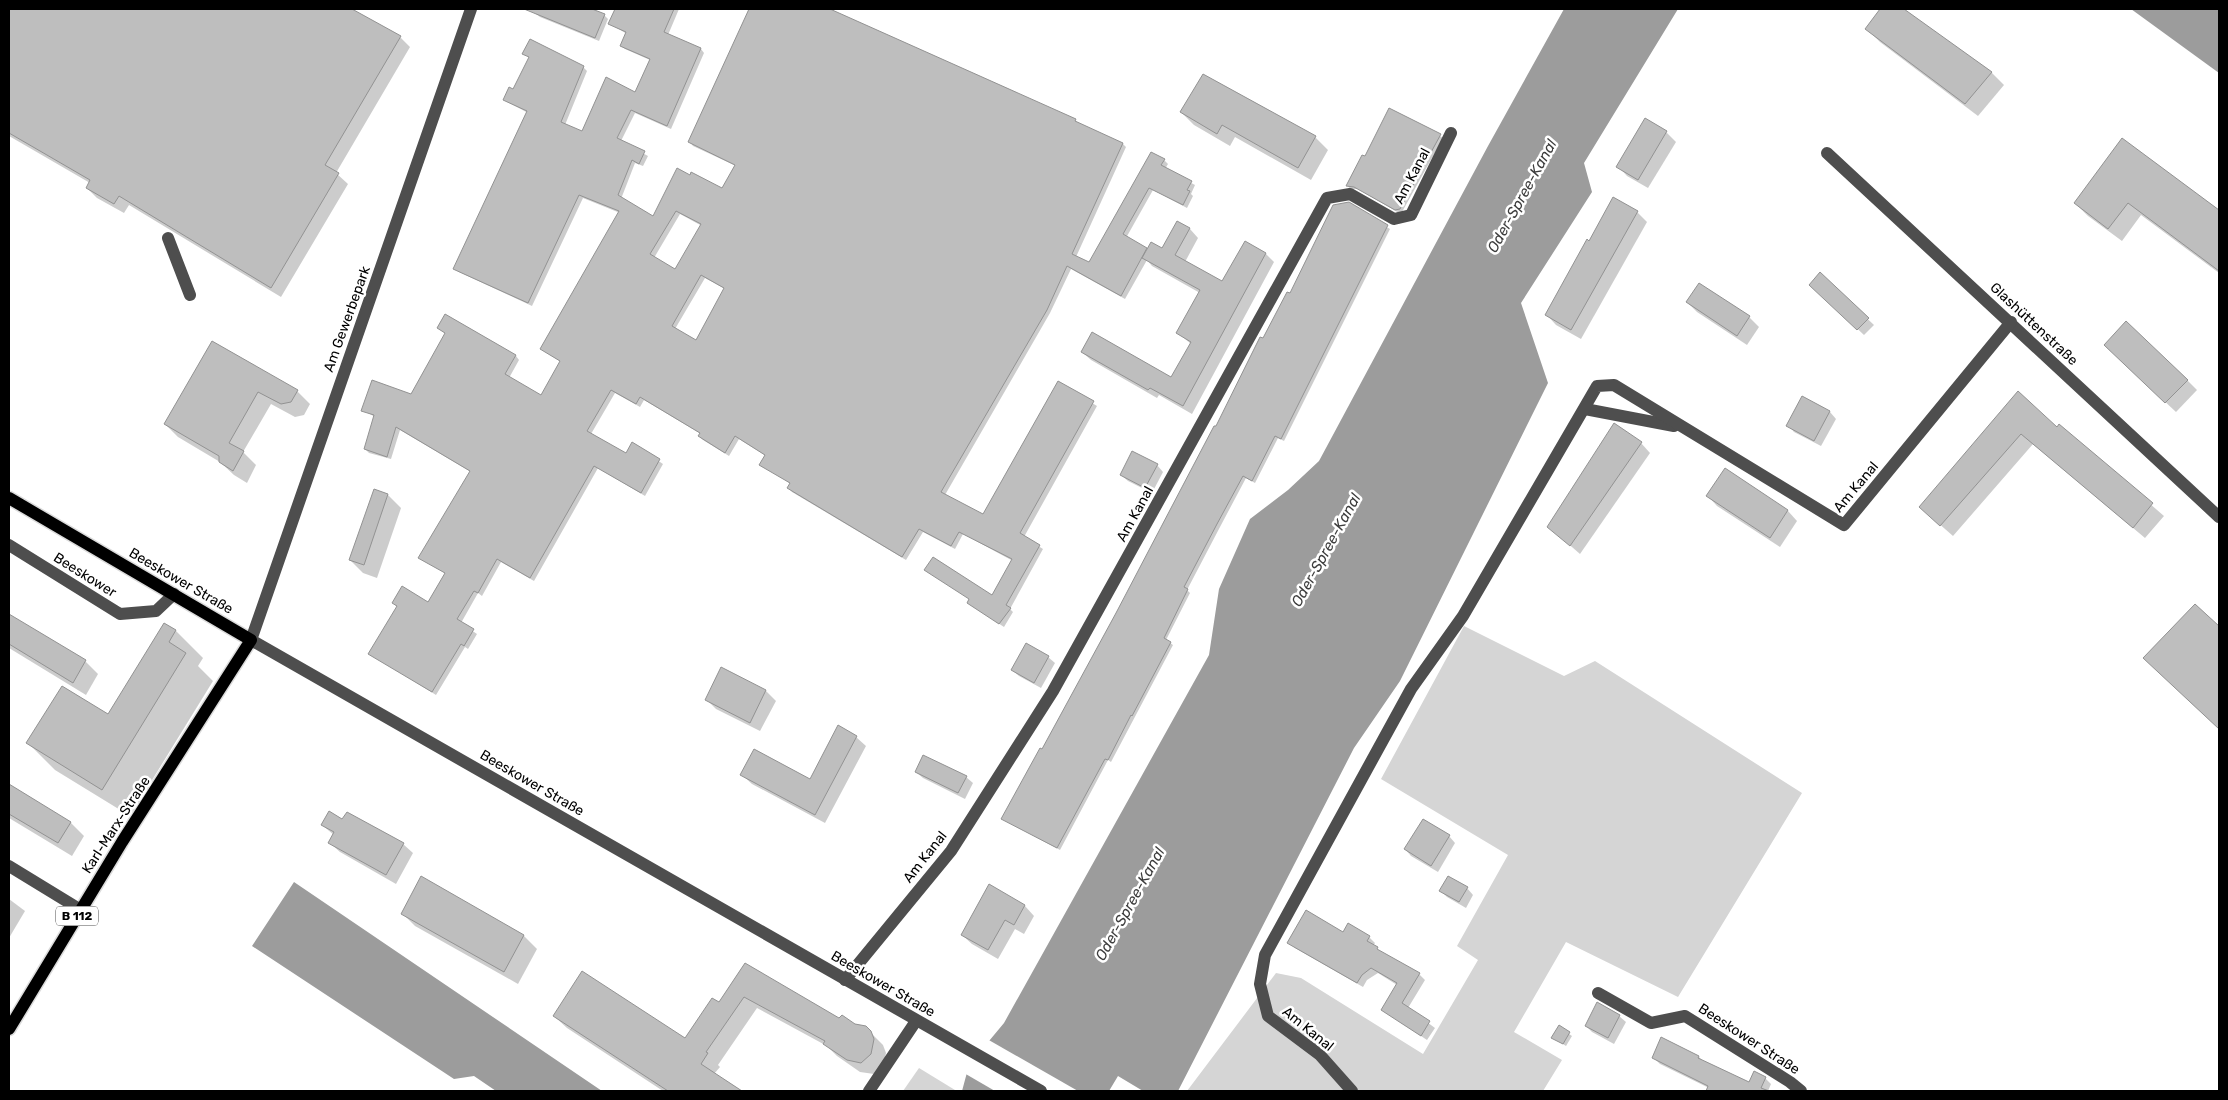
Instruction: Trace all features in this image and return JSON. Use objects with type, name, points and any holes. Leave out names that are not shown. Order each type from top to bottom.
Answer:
[{"type":"main road","name":"Beeskower Straße","points":[[9,498],[251,640]]},
{"type":"main road","name":"Karl-Marx-Straße","points":[[9,1029],[81,910],[251,640]]},
{"type":"street","name":"Am Gewerbepark","points":[[251,640],[471,9]]},
{"type":"street","name":"Am Kanal","points":[[845,980],[951,851],[1053,690],[1327,198],[1350,194],[1394,219],[1411,215],[1450,133]]},
{"type":"street","name":"Glashüttenstraße","points":[[1828,153],[2219,517]]},
{"type":"street","points":[[168,238],[190,295]]},
{"type":"street","name":"Am Kanal","points":[[1352,1091],[1320,1055],[1268,1016],[1260,984],[1266,955],[1410,690],[1463,616],[1597,386],[1614,385],[1844,525],[2011,322]]},
{"type":"street","name":"Am Kanal","points":[[1585,409],[1682,428]]},
{"type":"street","name":"Beeskower","points":[[9,545],[120,614],[156,611],[174,594]]},
{"type":"street","name":"Beeskower Straße","points":[[251,640],[1041,1091]]},
{"type":"street","points":[[9,866],[81,910]]},
{"type":"street","name":"Beeskower Straße","points":[[1598,993],[1650,1023],[1685,1016],[1790,1082],[1801,1091]]},
{"type":"street","points":[[869,1091],[916,1021]]},
{"type":"shaded area","points":[[1464,626],[1564,676],[1595,661],[1802,793],[1678,997],[1566,942],[1514,1032],[1562,1060],[1543,1091],[1187,1091],[1276,973],[1301,978],[1423,1054],[1478,960],[1457,946],[1508,855],[1381,779]]},
{"type":"shaded area","points":[[919,1068],[955,1090],[955,1091],[903,1091]]},
{"type":"water","name":"Oder-Spree-Kanal","points":[[1564,9],[1678,9],[1584,163],[1592,192],[1521,303],[1548,383],[1400,681],[1354,748],[1178,1091],[1143,1091],[1118,1076],[1109,1091],[962,1091],[969,1065],[1004,1023],[1209,655],[1219,589],[1250,519],[1288,490],[1319,461],[1488,146]]},
{"type":"water","points":[[2131,9],[2219,9],[2219,73]]},
{"type":"water","points":[[294,882],[602,1091],[496,1091],[474,1076],[454,1079],[252,946]]},
{"type":"pier","points":[[987,1039],[1078,1091],[995,1091],[964,1073],[967,1063]]},
{"type":"building","points":[[9,9],[352,9],[401,36],[325,165],[339,173],[271,288],[119,196],[114,204],[86,188],[90,180],[9,133]]},
{"type":"building","points":[[524,9],[592,9],[605,14],[595,38]]},
{"type":"building","points":[[615,9],[674,9],[664,32],[701,48],[667,126],[631,110],[617,138],[645,151],[639,164],[632,160],[618,195],[653,216],[677,168],[690,175],[691,172],[722,188],[735,165],[688,142],[749,9],[830,9],[1076,119],[1075,121],[1123,143],[1072,254],[1089,262],[1151,152],[1165,159],[1161,165],[1192,181],[1187,190],[1190,191],[1183,205],[1149,188],[1123,234],[1147,248],[1121,296],[1067,266],[1047,310],[941,492],[983,514],[1058,381],[1094,401],[1020,533],[1040,545],[1006,605],[1011,608],[999,624],[967,603],[969,599],[924,570],[933,557],[992,595],[1012,559],[959,532],[951,546],[919,529],[902,557],[787,488],[790,483],[759,465],[765,455],[735,436],[725,453],[698,436],[700,433],[640,397],[636,404],[611,390],[587,431],[626,453],[632,442],[660,459],[641,493],[594,466],[530,578],[497,559],[478,593],[474,591],[457,619],[474,629],[464,646],[461,644],[432,692],[368,654],[397,606],[392,603],[402,586],[428,602],[445,573],[418,558],[470,471],[396,427],[387,457],[364,449],[374,415],[361,411],[372,380],[411,394],[445,333],[437,328],[445,314],[516,355],[505,374],[541,395],[560,361],[540,349],[619,211],[579,195],[528,303],[453,269],[527,111],[503,100],[509,87],[513,89],[529,57],[522,54],[530,39],[584,66],[561,122],[582,131],[606,77],[635,92],[650,59],[620,46],[626,32],[608,24]],"holes":[[[676,211],[701,224],[675,269],[650,254]],[[701,275],[724,288],[696,340],[672,326]]]},
{"type":"building","points":[[1880,9],[1904,9],[1992,72],[1965,104],[1865,29]]},
{"type":"building","points":[[1203,74],[1316,136],[1298,168],[1222,125],[1217,134],[1180,112]]},
{"type":"building","points":[[1389,108],[1441,134],[1400,209],[1395,210],[1354,187],[1346,186],[1362,155],[1365,156]]},
{"type":"building","points":[[1645,118],[1667,131],[1638,180],[1616,167]]},
{"type":"building","points":[[2122,138],[2219,210],[2219,271],[2128,203],[2108,229],[2074,203]]},
{"type":"building","points":[[1613,197],[1638,211],[1571,330],[1545,315],[1587,239],[1589,241]]},
{"type":"building","points":[[1349,202],[1388,225],[1281,439],[1275,436],[1252,481],[1243,476],[1217,524],[1184,587],[1188,589],[1164,638],[1171,642],[1108,760],[1105,759],[1057,848],[1001,819],[1040,748],[1042,749],[1116,613],[1214,426],[1216,426],[1260,337],[1263,338],[1287,292],[1290,293],[1333,205]]},
{"type":"building","points":[[1177,221],[1190,228],[1175,255],[1222,281],[1245,241],[1266,253],[1183,406],[1150,388],[1148,390],[1081,352],[1092,332],[1171,377],[1191,342],[1176,333],[1200,290],[1142,258],[1151,242],[1162,248]]},
{"type":"building","points":[[1820,272],[1869,318],[1857,330],[1809,285]]},
{"type":"building","points":[[1699,283],[1750,316],[1737,336],[1686,302]]},
{"type":"building","points":[[2126,321],[2188,380],[2165,403],[2104,345]]},
{"type":"building","points":[[212,341],[298,390],[291,402],[281,404],[258,392],[229,443],[244,451],[233,471],[219,462],[219,456],[164,424]]},
{"type":"building","points":[[2018,391],[2057,427],[2059,424],[2153,503],[2133,528],[2021,434],[1940,526],[1919,507]]},
{"type":"building","points":[[1802,396],[1830,411],[1814,441],[1786,426]]},
{"type":"building","points":[[1614,423],[1642,442],[1570,546],[1547,527]]},
{"type":"building","points":[[1132,451],[1158,464],[1145,488],[1120,475]]},
{"type":"building","points":[[1725,468],[1788,510],[1770,538],[1706,496]]},
{"type":"building","points":[[374,489],[388,494],[364,565],[349,560]]},
{"type":"building","points":[[2195,604],[2219,626],[2219,729],[2143,658]]},
{"type":"building","points":[[9,614],[86,660],[73,683],[9,644]]},
{"type":"building","points":[[164,623],[176,630],[169,642],[186,653],[102,790],[26,743],[62,686],[108,714]]},
{"type":"building","points":[[1026,643],[1049,656],[1034,683],[1011,670]]},
{"type":"building","points":[[721,667],[766,690],[750,723],[705,700]]},
{"type":"building","points":[[838,725],[857,736],[815,815],[740,775],[754,749],[810,779]]},
{"type":"building","points":[[923,755],[967,776],[958,793],[915,772]]},
{"type":"building","points":[[9,784],[71,822],[58,843],[9,814]]},
{"type":"building","points":[[329,811],[342,819],[347,812],[404,843],[386,875],[328,843],[334,832],[321,825]]},
{"type":"building","points":[[1423,819],[1450,835],[1431,866],[1404,849]]},
{"type":"building","points":[[421,876],[524,935],[504,972],[401,914]]},
{"type":"building","points":[[1448,876],[1468,887],[1459,902],[1439,891]]},
{"type":"building","points":[[989,884],[1025,905],[1014,925],[1005,920],[988,950],[961,935]]},
{"type":"building","points":[[1306,910],[1343,932],[1348,923],[1370,936],[1367,941],[1378,947],[1377,949],[1420,973],[1402,1003],[1430,1021],[1421,1036],[1381,1010],[1397,983],[1371,968],[1362,975],[1357,983],[1287,943]]},
{"type":"building","points":[[745,963],[839,1018],[842,1015],[855,1024],[866,1026],[871,1031],[874,1039],[871,1054],[861,1063],[847,1060],[823,1044],[825,1041],[744,997],[706,1052],[708,1053],[701,1064],[742,1091],[668,1091],[553,1016],[582,971],[685,1038],[712,998],[719,1002]]},
{"type":"building","points":[[1597,1002],[1620,1015],[1608,1038],[1585,1026]]},
{"type":"building","points":[[1559,1025],[1570,1032],[1563,1044],[1551,1038]]},
{"type":"building","points":[[1661,1037],[1699,1056],[1698,1058],[1749,1082],[1754,1071],[1766,1077],[1761,1088],[1769,1091],[1706,1091],[1708,1086],[1652,1058]]}]
